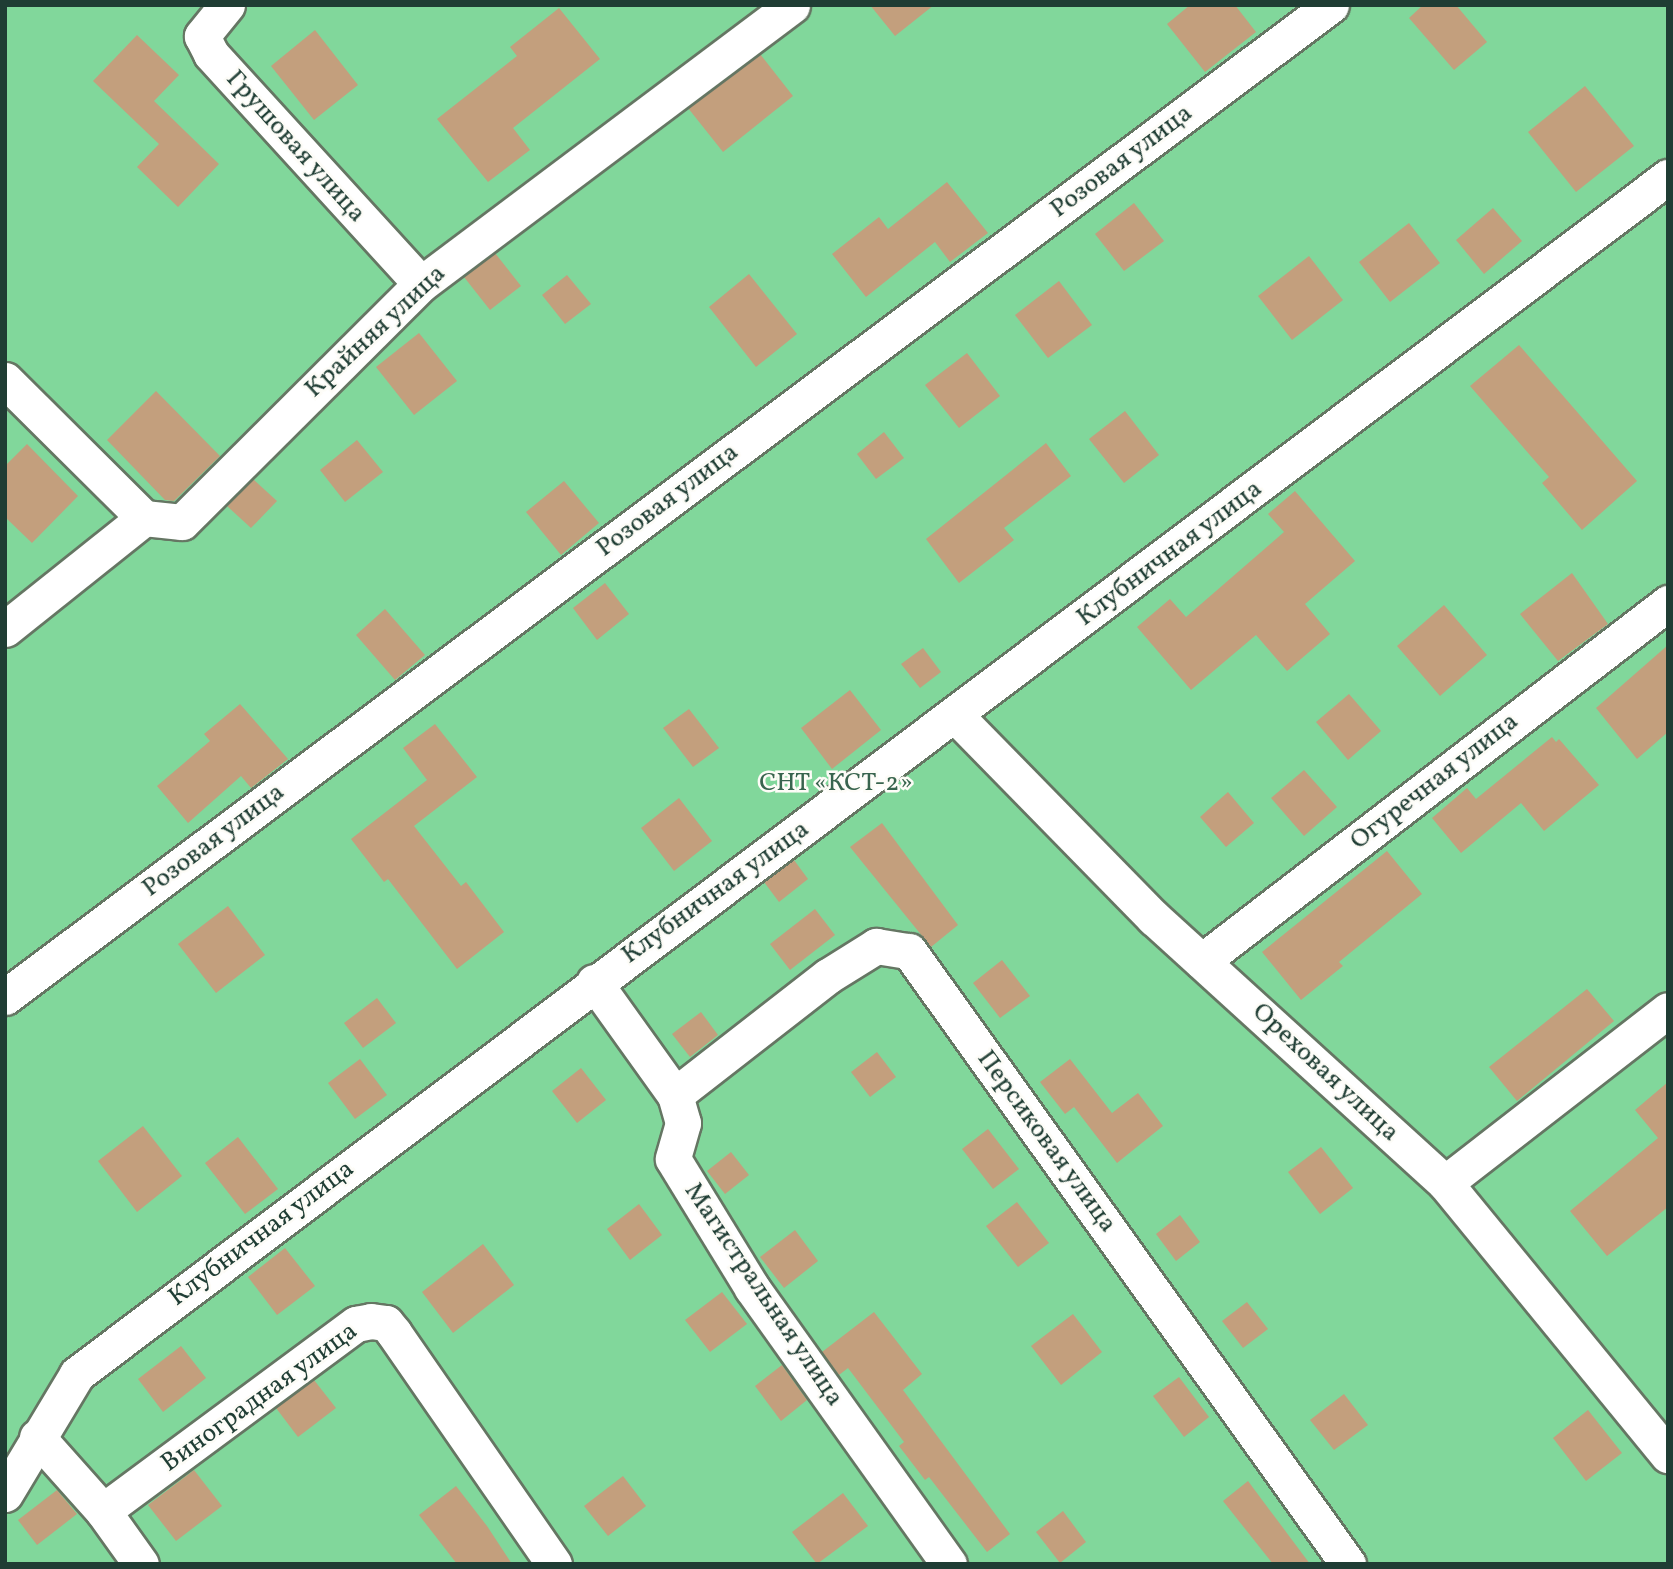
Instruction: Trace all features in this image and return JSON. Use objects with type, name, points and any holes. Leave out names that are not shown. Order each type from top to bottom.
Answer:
[{"type":"street","name":"Грушовая улица","points":[[227,5],[202,36],[211,54],[421,284]]},
{"type":"street","name":"Крайняя улица","points":[[144,518],[182,522],[421,284],[792,5]]},
{"type":"street","name":"Розовая улица","points":[[5,997],[1331,5]]},
{"type":"street","name":"Клубничная улица","points":[[5,1494],[77,1374],[594,982],[956,716],[1668,177]]},
{"type":"street","points":[[5,380],[144,518],[5,629]]},
{"type":"street","name":"Огуречная улица","points":[[1202,961],[1668,603]]},
{"type":"street","name":"Ореховая улица","points":[[956,716],[1202,961],[1445,1183],[1668,1455]]},
{"type":"street","name":"Персиковая улица","points":[[676,1095],[828,976],[876,946],[909,951],[1348,1564]]},
{"type":"street","name":"Магистральная улица","points":[[594,982],[676,1095],[683,1123],[673,1159],[752,1288],[949,1564]]},
{"type":"street","points":[[1445,1183],[1668,1010]]},
{"type":"street","name":"Виноградная улица","points":[[103,1511],[356,1324],[386,1323],[554,1564]]},
{"type":"street","points":[[37,1437],[103,1511],[141,1564]]},
{"type":"green space","name":"СНТ «КСТ-2»","points":[[5,5],[1668,5],[1668,1564],[5,1564]]},
{"type":"building","points":[[870,5],[934,5],[895,36]]},
{"type":"building","points":[[1190,5],[1235,5],[1256,32],[1205,72],[1167,24]]},
{"type":"building","points":[[1423,5],[1456,5],[1487,42],[1454,70],[1409,18]]},
{"type":"building","points":[[559,8],[600,59],[513,128],[530,150],[488,182],[437,119],[517,56],[510,47]]},
{"type":"building","points":[[315,30],[358,85],[314,120],[271,66]]},
{"type":"building","points":[[137,35],[179,75],[154,101],[219,164],[178,207],[137,167],[159,144],[93,81]]},
{"type":"building","points":[[760,54],[793,96],[723,152],[688,108]]},
{"type":"building","points":[[1585,86],[1634,146],[1576,192],[1528,132]]},
{"type":"building","points":[[947,182],[988,233],[950,262],[935,242],[866,297],[832,254],[879,217],[888,229]]},
{"type":"building","points":[[1134,203],[1164,241],[1124,271],[1095,234]]},
{"type":"building","points":[[1493,208],[1522,241],[1484,274],[1456,240]]},
{"type":"building","points":[[1409,223],[1440,263],[1390,302],[1359,262]]},
{"type":"building","points":[[495,253],[521,286],[490,310],[464,277]]},
{"type":"building","points":[[1309,256],[1343,300],[1292,340],[1258,296]]},
{"type":"building","points":[[749,274],[797,334],[756,367],[709,307]]},
{"type":"building","points":[[567,275],[591,304],[565,324],[542,295]]},
{"type":"building","points":[[1059,281],[1092,325],[1048,358],[1015,315]]},
{"type":"building","points":[[419,333],[457,381],[414,415],[376,367]]},
{"type":"building","points":[[1519,345],[1637,481],[1582,530],[1542,483],[1549,477],[1470,386]]},
{"type":"building","points":[[967,353],[1000,396],[959,428],[925,385]]},
{"type":"building","points":[[156,391],[220,456],[174,501],[165,500],[107,440]]},
{"type":"building","points":[[1125,411],[1159,455],[1124,483],[1089,439]]},
{"type":"building","points":[[884,432],[904,458],[876,479],[857,454]]},
{"type":"building","points":[[357,440],[383,472],[345,502],[320,470]]},
{"type":"building","points":[[1046,443],[1071,476],[1004,528],[1014,540],[959,583],[926,539]]},
{"type":"building","points":[[27,444],[78,496],[32,543],[5,517],[5,466]]},
{"type":"building","points":[[253,479],[277,501],[251,528],[227,506]]},
{"type":"building","points":[[564,481],[599,523],[561,555],[526,512]]},
{"type":"building","points":[[1295,491],[1355,561],[1305,604],[1330,634],[1287,671],[1256,635],[1191,690],[1137,627],[1170,599],[1186,617],[1284,532],[1268,514]]},
{"type":"building","points":[[1572,573],[1608,624],[1558,661],[1520,614]]},
{"type":"building","points":[[605,583],[629,614],[597,640],[573,608]]},
{"type":"building","points":[[1444,605],[1487,655],[1440,696],[1397,646]]},
{"type":"building","points":[[385,609],[425,655],[395,680],[356,635]]},
{"type":"building","points":[[1668,645],[1668,732],[1637,759],[1596,708]]},
{"type":"building","points":[[923,648],[941,672],[920,688],[901,664]]},
{"type":"building","points":[[850,690],[881,730],[832,769],[801,728]]},
{"type":"building","points":[[1349,694],[1381,731],[1348,760],[1316,722]]},
{"type":"building","points":[[240,704],[288,759],[251,788],[241,776],[188,823],[157,786],[210,741],[204,734]]},
{"type":"building","points":[[689,709],[719,748],[693,767],[663,728]]},
{"type":"building","points":[[435,724],[477,777],[414,826],[461,886],[466,882],[504,932],[457,969],[388,879],[384,882],[351,839],[427,780],[403,748]]},
{"type":"building","points":[[1552,737],[1556,742],[1559,739],[1599,785],[1544,831],[1521,803],[1461,853],[1432,818],[1467,788],[1476,799]]},
{"type":"building","points":[[1304,770],[1337,807],[1304,836],[1271,798]]},
{"type":"building","points":[[1228,792],[1254,823],[1226,847],[1200,817]]},
{"type":"building","points":[[679,798],[712,841],[674,871],[641,828]]},
{"type":"building","points":[[882,823],[958,925],[931,947],[850,847]]},
{"type":"building","points":[[1387,851],[1422,894],[1339,962],[1343,966],[1301,1000],[1262,952]]},
{"type":"building","points":[[794,860],[808,879],[779,902],[764,882]]},
{"type":"building","points":[[228,906],[265,955],[216,993],[178,944]]},
{"type":"building","points":[[815,909],[835,935],[790,970],[770,944]]},
{"type":"building","points":[[1002,960],[1030,996],[1000,1018],[973,983]]},
{"type":"building","points":[[1587,989],[1614,1021],[1517,1101],[1489,1067]]},
{"type":"building","points":[[377,998],[396,1023],[363,1048],[344,1023]]},
{"type":"building","points":[[701,1012],[718,1035],[690,1057],[672,1034]]},
{"type":"building","points":[[877,1052],[896,1077],[870,1097],[851,1072]]},
{"type":"building","points":[[360,1059],[387,1095],[355,1119],[328,1083]]},
{"type":"building","points":[[1070,1059],[1112,1113],[1138,1093],[1163,1126],[1117,1163],[1074,1107],[1065,1114],[1040,1082]]},
{"type":"building","points":[[581,1068],[606,1100],[577,1123],[552,1091]]},
{"type":"building","points":[[1668,1082],[1668,1207],[1607,1256],[1570,1211],[1658,1138],[1635,1110]]},
{"type":"building","points":[[143,1126],[182,1176],[137,1212],[98,1161]]},
{"type":"building","points":[[988,1129],[1019,1169],[993,1189],[962,1149]]},
{"type":"building","points":[[238,1137],[278,1189],[245,1214],[205,1163]]},
{"type":"building","points":[[1321,1147],[1353,1188],[1320,1214],[1288,1172]]},
{"type":"building","points":[[731,1152],[749,1175],[725,1194],[707,1171]]},
{"type":"building","points":[[1017,1202],[1049,1243],[1018,1267],[986,1226]]},
{"type":"building","points":[[639,1204],[662,1235],[630,1260],[607,1229]]},
{"type":"building","points":[[1180,1215],[1200,1242],[1176,1261],[1156,1234]]},
{"type":"building","points":[[795,1230],[818,1261],[784,1288],[760,1257]]},
{"type":"building","points":[[483,1244],[514,1285],[453,1333],[422,1292]]},
{"type":"building","points":[[285,1248],[315,1286],[277,1315],[248,1277]]},
{"type":"building","points":[[722,1292],[747,1324],[710,1352],[685,1320]]},
{"type":"building","points":[[1247,1302],[1268,1329],[1243,1348],[1222,1321]]},
{"type":"building","points":[[874,1312],[922,1374],[903,1390],[1010,1534],[987,1552],[929,1477],[925,1480],[899,1446],[904,1442],[848,1368],[839,1375],[822,1352]]},
{"type":"building","points":[[1073,1314],[1102,1352],[1061,1385],[1031,1346]]},
{"type":"building","points":[[181,1346],[206,1378],[163,1412],[138,1379]]},
{"type":"building","points":[[782,1365],[807,1400],[781,1421],[755,1386]]},
{"type":"building","points":[[1179,1377],[1209,1417],[1184,1437],[1153,1396]]},
{"type":"building","points":[[314,1380],[336,1408],[298,1437],[276,1408]]},
{"type":"building","points":[[1344,1394],[1368,1425],[1334,1450],[1310,1420]]},
{"type":"building","points":[[1588,1410],[1622,1453],[1586,1481],[1553,1438]]},
{"type":"building","points":[[194,1470],[222,1506],[176,1541],[148,1505]]},
{"type":"building","points":[[623,1476],[646,1506],[608,1536],[584,1506]]},
{"type":"building","points":[[1248,1481],[1310,1564],[1273,1564],[1223,1501]]},
{"type":"building","points":[[456,1486],[512,1564],[457,1564],[419,1515]]},
{"type":"building","points":[[57,1490],[77,1514],[37,1545],[18,1520]]},
{"type":"building","points":[[843,1493],[868,1526],[817,1564],[792,1532]]},
{"type":"building","points":[[1063,1511],[1086,1542],[1060,1563],[1036,1532]]}]
